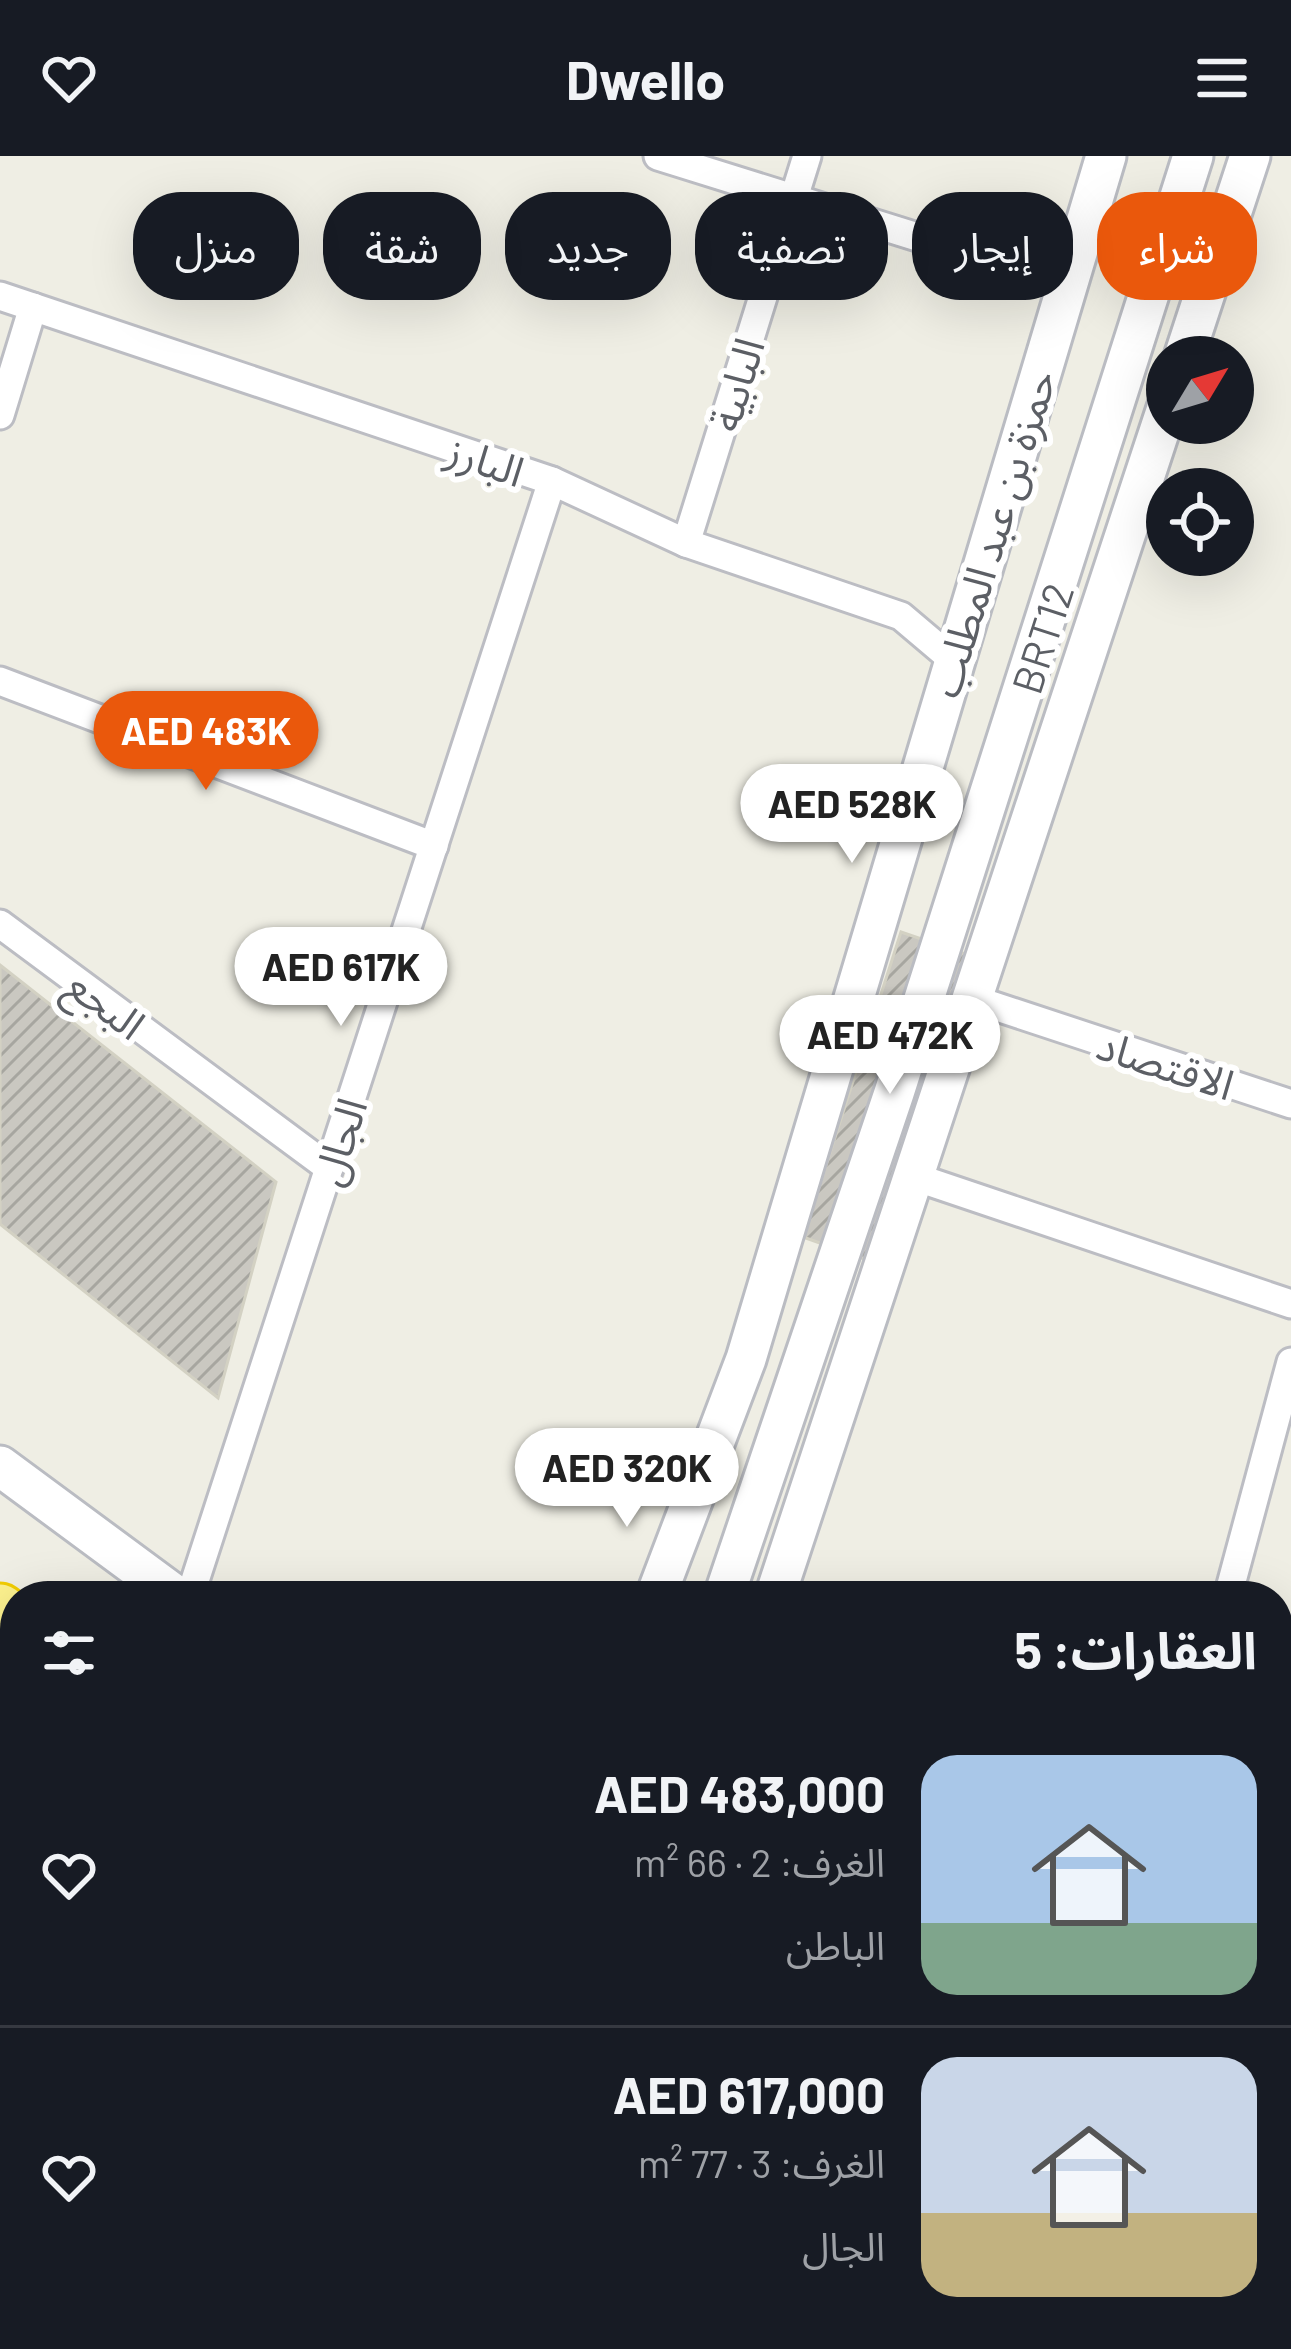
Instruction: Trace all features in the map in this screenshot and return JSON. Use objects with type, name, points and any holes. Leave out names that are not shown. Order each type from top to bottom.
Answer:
[{"type":"main road","name":"حمزة بن عبد المطلب","points":[[661,1581],[746,1359],[1106,156]]},
{"type":"main road","name":"BRT12","points":[[729,1581],[895,1093],[1193,156]]},
{"type":"main road","points":[[1191,336],[1250,156]]},
{"type":"main road","points":[[780,1581],[1155,444]]},
{"type":"main road","points":[[0,1466],[156,1581]]},
{"type":"main road","points":[[638,1581],[688,1506]]},
{"type":"street","points":[[658,156],[770,192]]},
{"type":"street","name":"البابية","points":[[794,192],[806,156]]},
{"type":"street","points":[[888,228],[1023,269],[1074,256]]},
{"type":"street","name":"البارز","points":[[0,296],[552,481],[686,543],[901,616],[953,660]]},
{"type":"street","name":"البابية","points":[[686,543],[761,300]]},
{"type":"street","points":[[0,415],[33,307]]},
{"type":"street","name":"الجال","points":[[195,1581],[552,481]]},
{"type":"street","points":[[0,681],[434,846]]},
{"type":"street","name":"البجع","points":[[0,923],[329,1168]]},
{"type":"street","name":"الاقتصاد","points":[[973,999],[1291,1104]]},
{"type":"street","points":[[915,1177],[1291,1304]]},
{"type":"street","points":[[1232,1581],[1291,1362]]},
{"type":"building","points":[[901,932],[977,958],[876,1263],[803,1237]]},
{"type":"building","points":[[0,965],[276,1182],[218,1398],[0,1224]]}]
